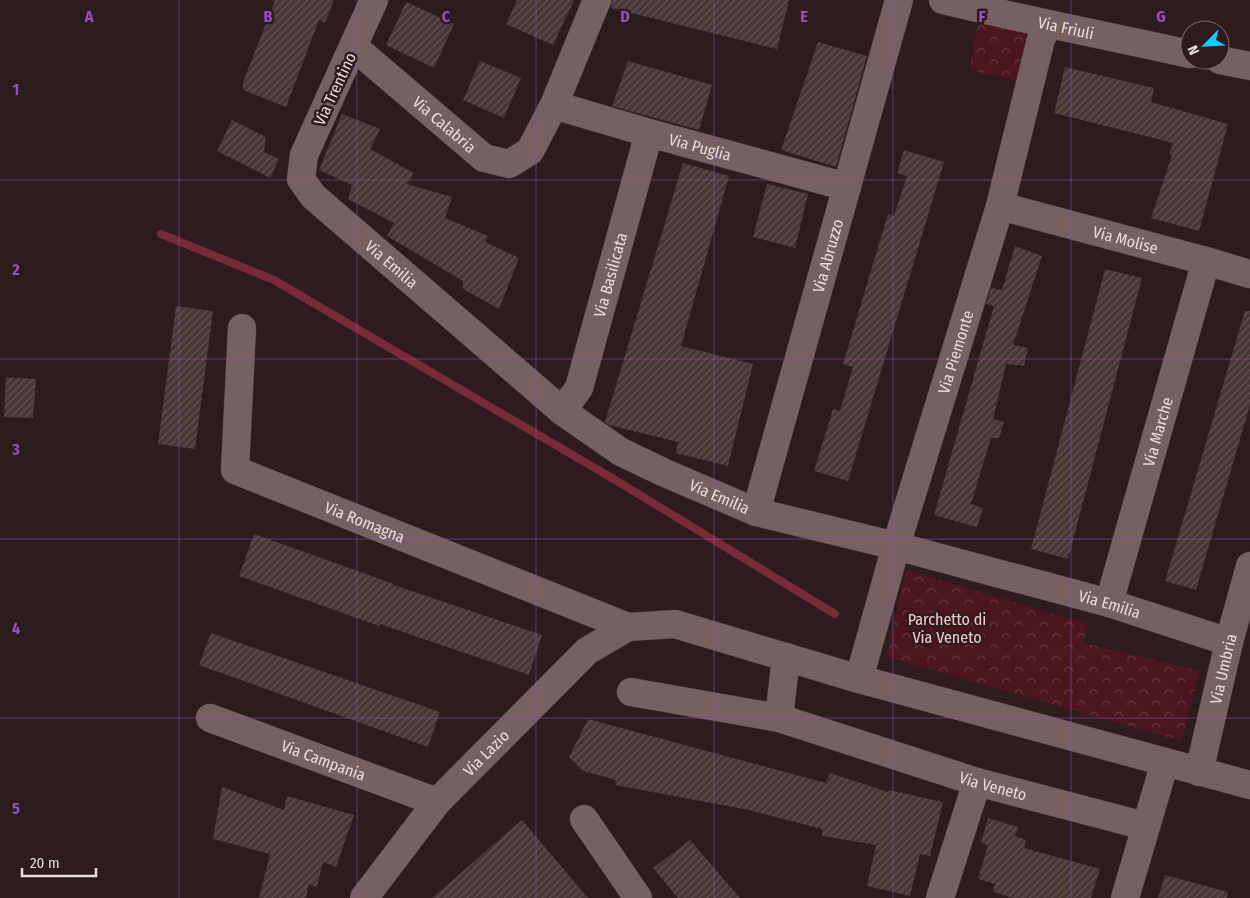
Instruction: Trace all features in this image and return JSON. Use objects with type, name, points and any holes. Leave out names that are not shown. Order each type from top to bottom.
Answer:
[{"type":"street","name":"Via Trentino","points":[[301,179],[304,155],[374,0]]},
{"type":"street","name":"Via Calabria","points":[[354,47],[484,158],[509,164],[530,151],[554,105],[597,0]]},
{"type":"street","name":"Via Abruzzo","points":[[756,512],[899,0]]},
{"type":"street","name":"Via Friuli","points":[[943,0],[1015,18],[1180,52]]},
{"type":"street","name":"Via Piemonte","points":[[860,679],[896,546],[1000,206],[1041,39],[1049,24]]},
{"type":"street","points":[[1230,62],[1250,66]]},
{"type":"street","name":"Via Puglia","points":[[554,105],[649,134],[847,187]]},
{"type":"street","name":"Via Basilicata","points":[[562,411],[579,388],[649,134]]},
{"type":"street","name":"Via Emilia","points":[[301,179],[313,196],[562,411],[621,452],[756,512],[896,546],[1109,603],[1229,642]]},
{"type":"street","name":"Via Molise","points":[[1000,206],[1250,274]]},
{"type":"street","name":"Via Marche","points":[[1109,603],[1206,261]]},
{"type":"street","name":"Via Romagna","points":[[242,328],[235,470],[628,627]]},
{"type":"street","name":"Via Umbria","points":[[1199,772],[1229,642],[1250,566]]},
{"type":"street","points":[[628,627],[675,624],[860,679],[1199,772],[1250,784]]},
{"type":"street","name":"Via Lazio","points":[[364,898],[437,802],[587,651],[628,627]]},
{"type":"street","points":[[780,718],[786,657]]},
{"type":"street","name":"Via Veneto","points":[[631,692],[780,718],[977,782],[1145,826]]},
{"type":"street","name":"Via Campania","points":[[210,718],[437,802]]},
{"type":"street","points":[[1125,898],[1164,762]]},
{"type":"street","points":[[940,898],[977,782]]},
{"type":"street","points":[[584,819],[638,898]]},
{"type":"green space","points":[[980,20],[1029,32],[1017,81],[970,70],[976,32]]},
{"type":"green space","name":"Parchetto di Via Veneto","points":[[906,570],[1088,624],[1084,643],[1200,671],[1181,741],[886,657]]},
{"type":"building","points":[[272,0],[334,0],[325,23],[319,20],[286,107],[243,90],[243,82],[275,1]]},
{"type":"building","points":[[517,0],[574,0],[553,45],[506,24]]},
{"type":"building","points":[[612,0],[789,0],[777,49],[611,8]]},
{"type":"building","points":[[406,2],[454,24],[434,68],[386,45]]},
{"type":"building","points":[[818,42],[867,56],[836,167],[781,150]]},
{"type":"building","points":[[480,61],[521,78],[504,118],[463,100]]},
{"type":"building","points":[[628,61],[712,85],[699,130],[612,106]]},
{"type":"building","points":[[1065,67],[1154,88],[1151,102],[1228,124],[1199,231],[1151,218],[1172,155],[1169,154],[1173,143],[1054,113]]},
{"type":"building","points":[[342,114],[380,129],[370,149],[414,173],[407,184],[452,197],[445,218],[488,236],[485,242],[519,258],[499,309],[463,289],[463,281],[387,236],[394,223],[348,199],[352,185],[319,170]]},
{"type":"building","points":[[232,120],[266,137],[264,152],[279,159],[270,178],[217,151]]},
{"type":"building","points":[[904,150],[944,162],[848,481],[814,471],[833,409],[840,411],[853,367],[843,364],[888,214],[894,216],[907,176],[897,173]]},
{"type":"building","points":[[683,163],[729,176],[681,346],[753,364],[728,466],[676,453],[678,442],[609,425],[605,422]]},
{"type":"building","points":[[767,184],[808,194],[795,248],[753,237]]},
{"type":"building","points":[[1015,246],[1042,256],[1013,345],[1028,348],[1024,366],[1006,364],[993,419],[1004,422],[999,438],[991,438],[971,504],[983,508],[977,527],[934,515],[994,306],[986,304],[991,288],[1002,290]]},
{"type":"building","points":[[1105,269],[1142,278],[1068,559],[1031,549]]},
{"type":"building","points":[[176,306],[213,311],[195,449],[158,444]]},
{"type":"building","points":[[1245,311],[1250,311],[1250,405],[1196,590],[1165,581]]},
{"type":"building","points":[[6,377],[36,379],[33,418],[4,417]]},
{"type":"building","points":[[254,534],[394,585],[542,635],[529,675],[380,624],[379,626],[239,576]]},
{"type":"building","points":[[211,633],[440,712],[428,747],[199,665]]},
{"type":"building","points":[[588,719],[826,783],[830,773],[888,792],[889,790],[943,802],[930,856],[920,854],[910,896],[867,886],[876,845],[822,836],[822,829],[749,810],[615,785],[616,780],[583,771],[569,757]]},
{"type":"building","points":[[222,787],[284,810],[287,796],[354,815],[336,867],[323,862],[317,887],[309,884],[306,898],[259,898],[270,854],[213,839]]},
{"type":"building","points":[[988,818],[1018,827],[1015,836],[1026,840],[1024,848],[1100,869],[1091,898],[1013,898],[993,892],[995,884],[978,879],[988,845],[981,843]]},
{"type":"building","points":[[522,820],[588,898],[432,898],[471,864]]},
{"type":"building","points":[[690,840],[740,898],[678,898],[653,868]]},
{"type":"building","points":[[1165,875],[1228,892],[1227,898],[1158,898]]},
{"type":"waterway","points":[[161,234],[274,280],[617,481],[835,614]]}]
